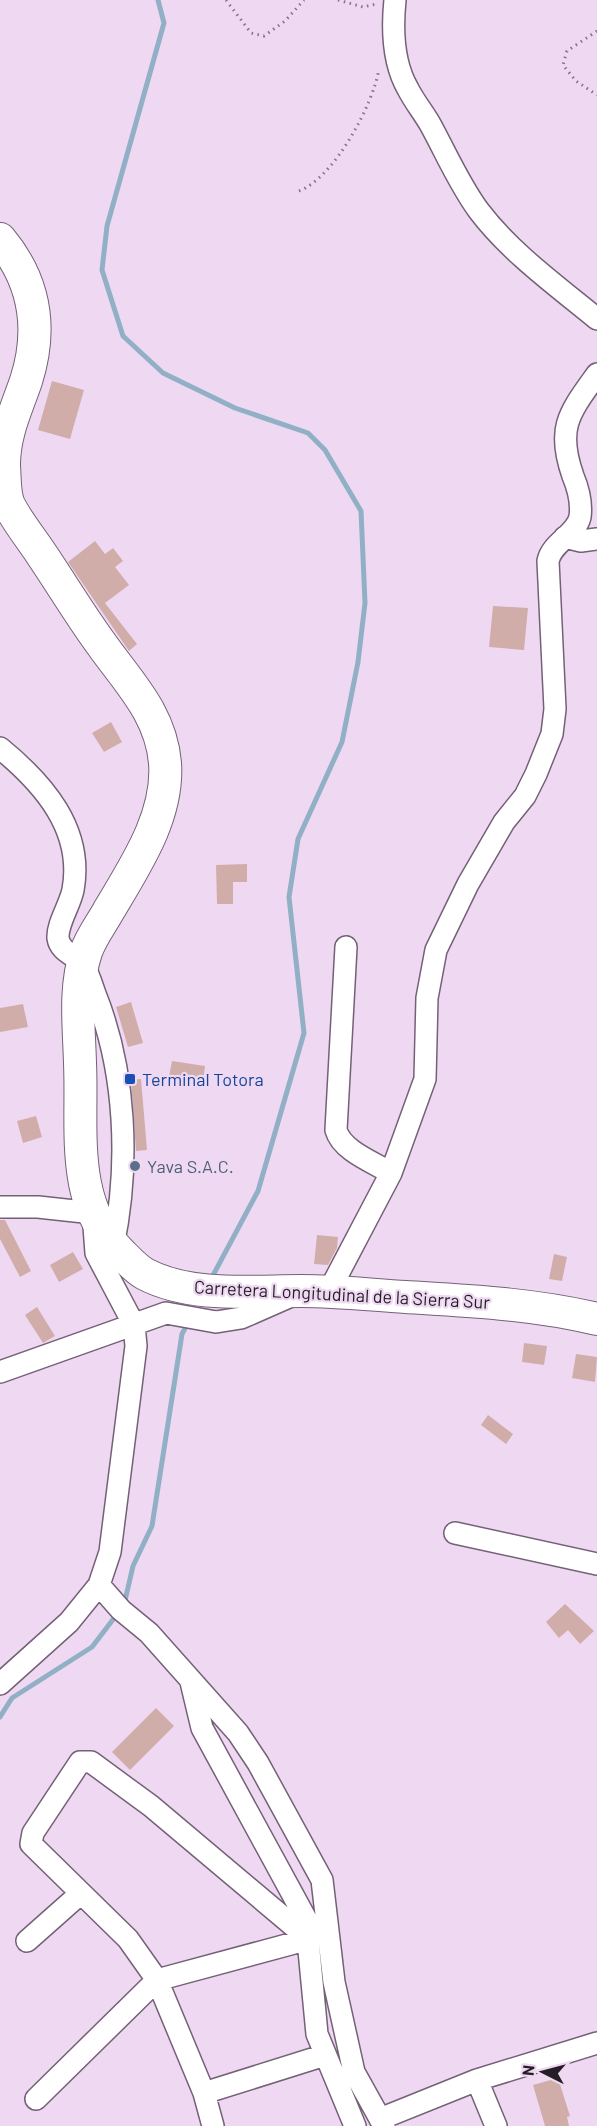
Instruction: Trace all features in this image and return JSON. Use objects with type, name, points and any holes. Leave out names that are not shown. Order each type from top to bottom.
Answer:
[{"type":"highway","name":"Carretera Longitudinal de la Sierra Sur","points":[[0,239],[19,264],[30,291],[36,318],[27,377],[10,419],[4,450],[8,502],[102,645],[145,700],[160,730],[166,765],[162,806],[142,852],[87,948],[83,964],[77,1011],[80,1065],[80,1161],[93,1213],[113,1246],[173,1299],[252,1293],[316,1292],[504,1303],[558,1310],[597,1319]]},
{"type":"street","points":[[386,2],[400,68],[407,88],[461,183],[479,210],[500,235],[597,319]]},
{"type":"street","points":[[0,1372],[134,1325],[173,1299],[216,1322],[241,1318],[316,1292],[391,1173],[425,1079],[427,998],[436,950],[468,884],[504,822],[529,788],[552,734],[555,709],[548,561],[550,554],[576,526],[580,509],[578,490],[564,440],[575,405],[597,374]]},
{"type":"street","points":[[565,537],[581,541],[597,539]]},
{"type":"street","points":[[0,748],[20,764],[49,796],[66,827],[76,856],[72,891],[58,938],[63,949],[83,964],[110,1033],[115,1061],[123,1171],[122,1203],[113,1246]]},
{"type":"street","points":[[346,947],[336,1130],[339,1140],[346,1146],[391,1173]]},
{"type":"street","points":[[0,1207],[38,1207],[93,1213],[96,1253],[134,1325],[136,1346],[110,1552],[99,1585],[69,1622],[0,1684]]},
{"type":"street","points":[[455,1533],[597,1564]]},
{"type":"street","points":[[99,1585],[121,1610],[149,1633],[238,1733],[258,1763],[322,1880],[334,1982],[354,2072],[382,2123],[477,2080],[596,2048]]},
{"type":"street","points":[[191,1680],[202,1728],[306,1919],[314,2012],[325,2055],[355,2126]]},
{"type":"street","points":[[213,2126],[204,2093],[158,1980],[128,1939],[31,1844],[31,1839],[80,1762],[85,1760],[151,1806],[309,1939]]},
{"type":"street","points":[[27,1941],[80,1894]]},
{"type":"street","points":[[36,2099],[158,1980],[309,1939]]},
{"type":"street","points":[[204,2093],[325,2055]]},
{"type":"street","points":[[477,2080],[496,2126]]},
{"type":"path","points":[[226,0],[251,33],[264,36],[285,21],[304,0]]},
{"type":"path","points":[[338,0],[363,7],[386,2]]},
{"type":"path","points":[[381,0],[386,2]]},
{"type":"path","points":[[376,13],[386,2]]},
{"type":"path","points":[[597,31],[567,51],[563,59],[563,65],[576,81],[597,95]]},
{"type":"path","points":[[299,191],[306,188],[327,167],[356,133],[376,83],[380,63]]},
{"type":"building","points":[[52,381],[84,390],[70,439],[38,430]]},
{"type":"building","points":[[95,541],[105,554],[113,548],[123,561],[115,567],[129,585],[105,603],[137,644],[129,651],[68,562]]},
{"type":"building","points":[[493,606],[528,608],[524,650],[489,647]]},
{"type":"building","points":[[111,722],[122,742],[104,752],[92,733]]},
{"type":"building","points":[[247,864],[247,882],[233,882],[233,904],[217,904],[216,865]]},
{"type":"building","points":[[131,1002],[143,1043],[128,1047],[116,1007]]},
{"type":"building","points":[[23,1004],[28,1027],[0,1032],[0,1008]]},
{"type":"building","points":[[172,1061],[205,1066],[203,1082],[169,1077]]},
{"type":"building","points":[[141,1079],[147,1150],[136,1151],[131,1080]]},
{"type":"building","points":[[36,1116],[42,1137],[23,1143],[17,1121]]},
{"type":"building","points":[[0,1220],[5,1220],[31,1271],[20,1277],[0,1239]]},
{"type":"building","points":[[317,1235],[338,1237],[337,1248],[328,1265],[314,1264]]},
{"type":"building","points":[[73,1252],[83,1269],[59,1282],[50,1265]]},
{"type":"building","points":[[554,1254],[567,1257],[562,1281],[549,1279]]},
{"type":"building","points":[[37,1307],[55,1336],[43,1343],[25,1315]]},
{"type":"building","points":[[524,1343],[547,1346],[544,1365],[522,1362]]},
{"type":"building","points":[[576,1354],[597,1357],[595,1382],[572,1378]]},
{"type":"building","points":[[488,1415],[513,1434],[506,1444],[481,1425]]},
{"type":"building","points":[[565,1604],[594,1631],[580,1644],[568,1630],[559,1638],[546,1622]]},
{"type":"building","points":[[156,1708],[174,1726],[130,1770],[112,1752]]},
{"type":"building","points":[[558,2078],[570,2116],[567,2117],[569,2126],[545,2126],[533,2085]]},
{"type":"waterway","points":[[158,0],[164,23],[107,226],[102,270],[123,336],[163,373],[235,408],[308,433],[325,450],[361,511],[365,603],[358,662],[342,742],[298,839],[289,897],[304,1033],[258,1191],[210,1281]]},
{"type":"waterway","points":[[124,1605],[133,1566],[152,1526],[182,1334],[189,1321]]},
{"type":"waterway","points":[[0,1717],[12,1698],[92,1647],[118,1613]]},
{"type":"place","name":"Terminal Totora","points":[[130,1079]]},
{"type":"place","name":"Yava S.A.C.","points":[[135,1166]]}]
